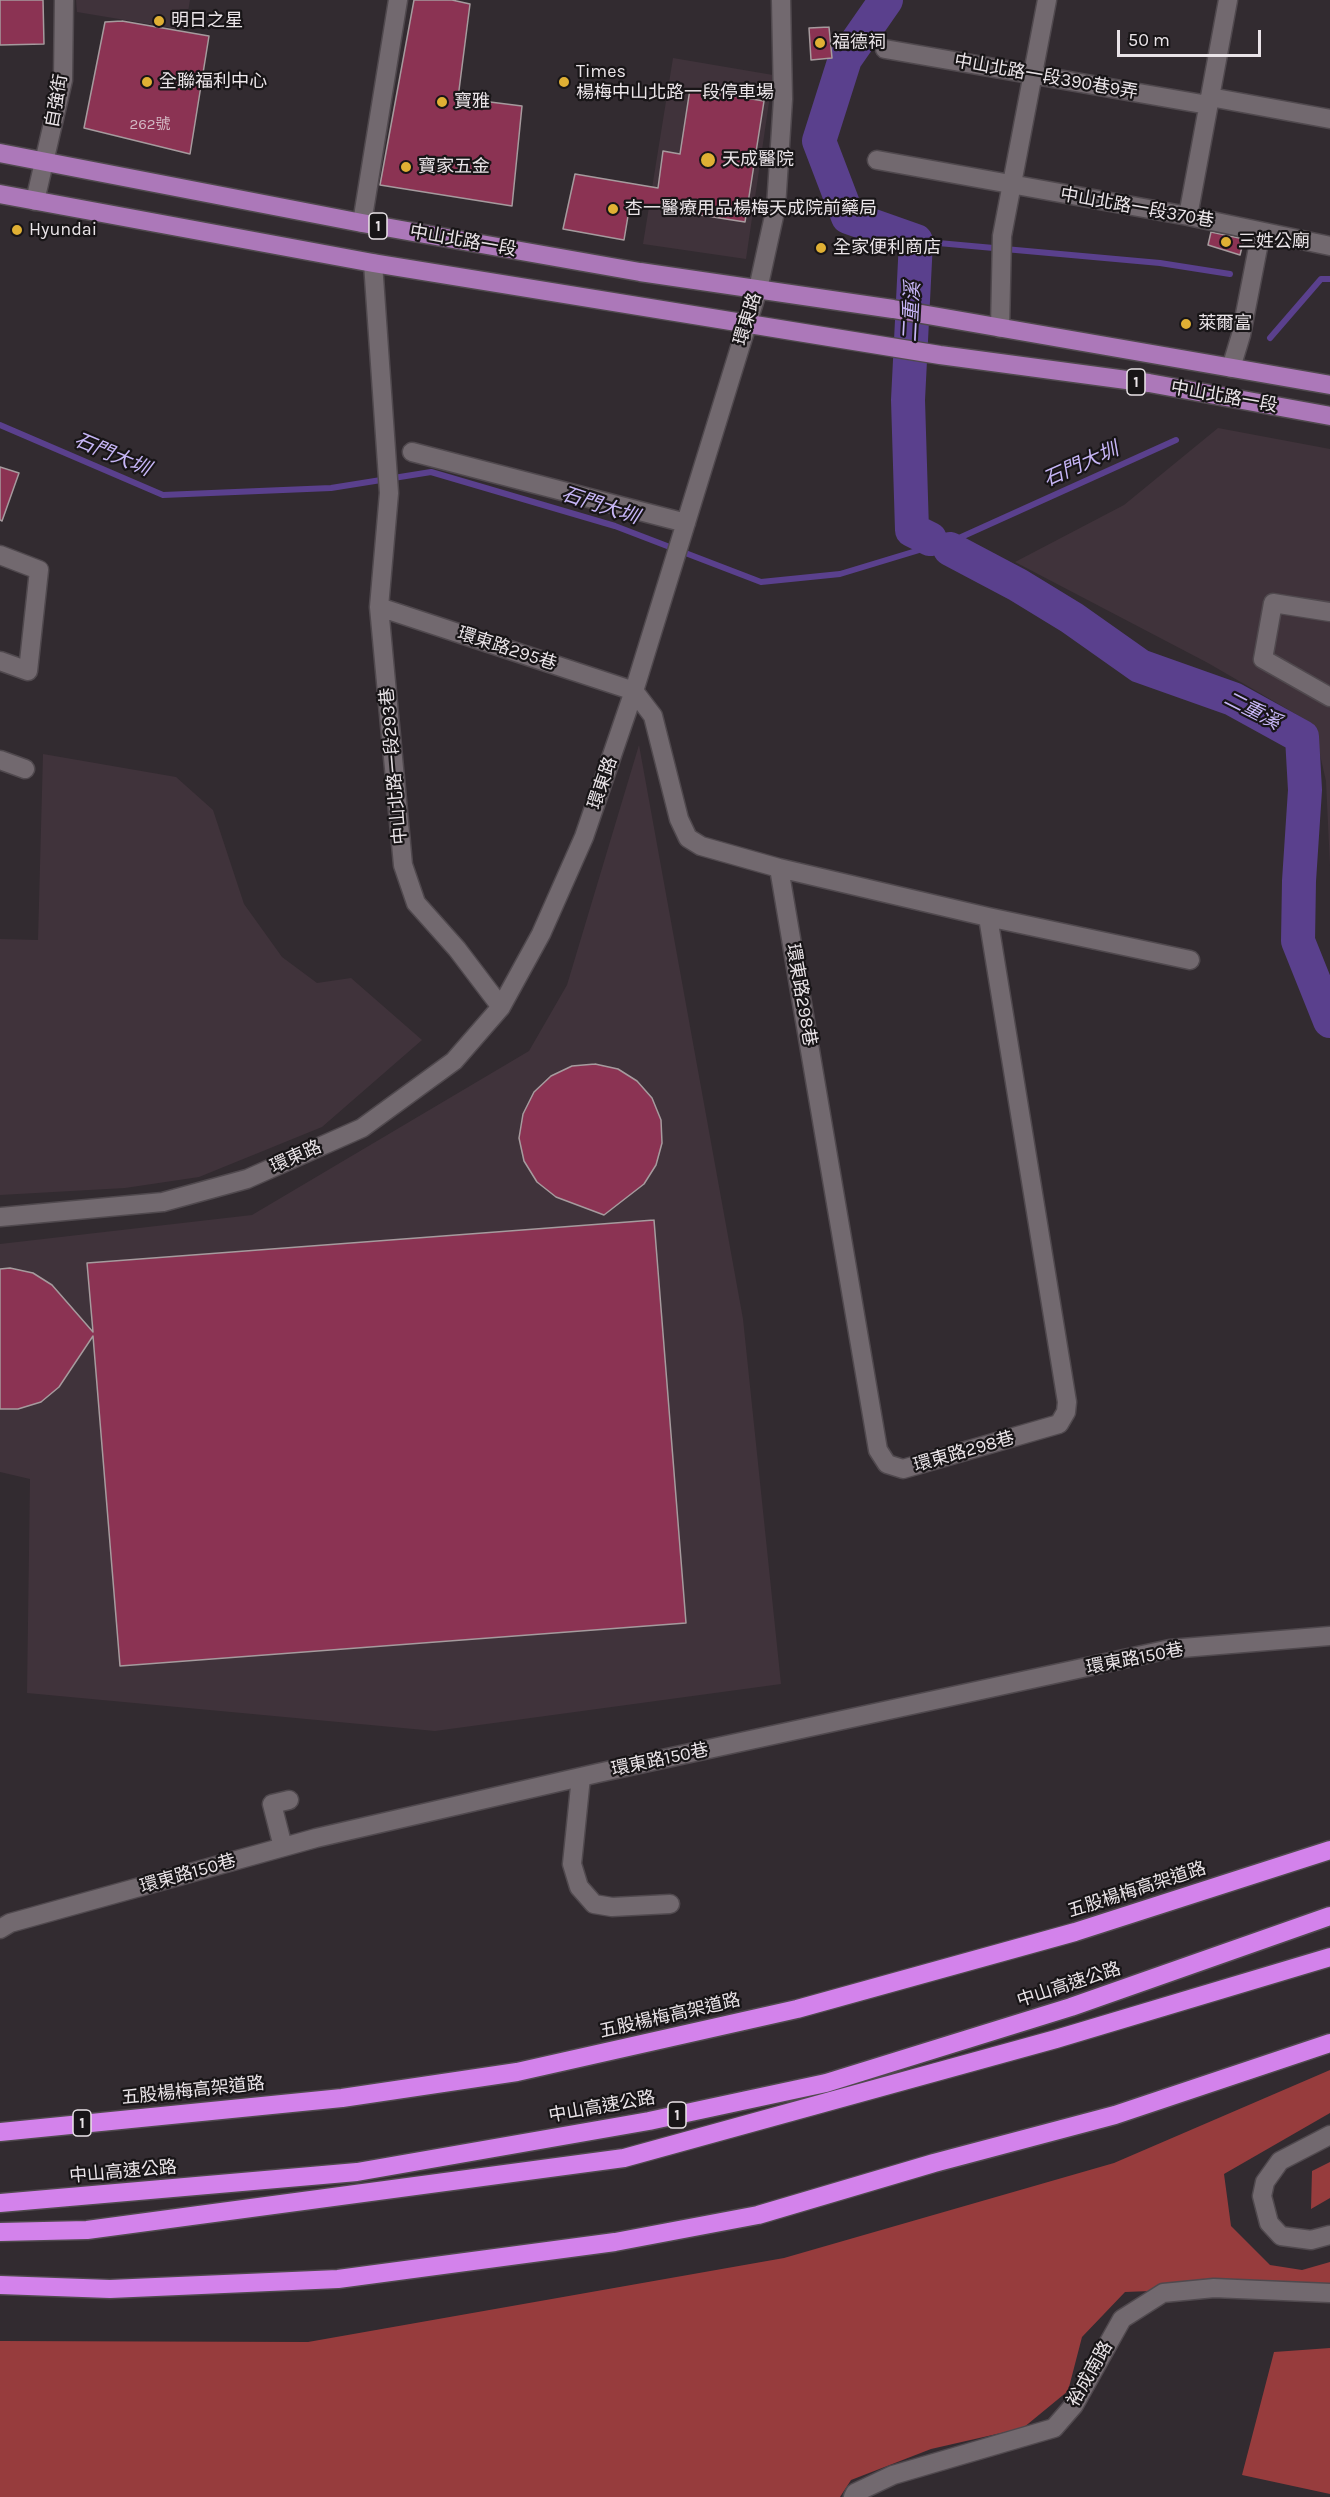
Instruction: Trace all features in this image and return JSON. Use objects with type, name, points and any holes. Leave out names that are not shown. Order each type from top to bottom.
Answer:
[{"type":"highway","name":"五股楊梅高架道路","points":[[0,2132],[342,2098],[517,2072],[785,2012],[1075,1932],[1330,1850]]},
{"type":"highway","name":"中山高速公路","points":[[0,2203],[357,2172],[649,2121],[826,2083],[1071,2007],[1330,1916]]},
{"type":"highway","name":"1","points":[[0,2232],[87,2230],[624,2158],[1056,2039],[1330,1957]]},
{"type":"highway","points":[[0,2285],[110,2289],[338,2279],[604,2243],[758,2215],[934,2163],[1115,2115],[1330,2043]]},
{"type":"main road","name":"中山北路一段","points":[[0,153],[362,223],[640,272],[893,309],[1330,385]]},
{"type":"main road","name":"中山北路一段","points":[[0,194],[373,263],[940,355],[1149,383],[1330,416]]},
{"type":"street","name":"自強街","points":[[35,201],[46,162],[63,80],[64,0]]},
{"type":"street","points":[[362,223],[398,0]]},
{"type":"street","name":"環東路","points":[[0,1217],[163,1202],[247,1179],[362,1128],[454,1061],[501,1006],[541,934],[584,837],[634,692],[758,289],[776,207],[783,99],[781,0]]},
{"type":"street","points":[[1000,328],[1002,236],[1047,0]]},
{"type":"street","points":[[1188,216],[1228,0]]},
{"type":"street","name":"中山北路一段390巷9弄","points":[[885,49],[1034,75],[1330,119]]},
{"type":"street","name":"中山北路一段370巷","points":[[877,160],[1188,216],[1330,246]]},
{"type":"street","points":[[1231,368],[1241,335],[1261,232]]},
{"type":"street","name":"中山北路一段293巷","points":[[373,263],[389,493],[380,607],[403,865],[416,903],[458,949],[501,1006]]},
{"type":"street","points":[[412,452],[684,530]]},
{"type":"street","points":[[0,555],[39,570],[28,671],[0,661]]},
{"type":"street","points":[[1330,612],[1273,603],[1263,659],[1330,697]]},
{"type":"street","name":"環東路295巷","points":[[380,607],[634,692]]},
{"type":"street","points":[[634,692],[653,716],[679,819],[688,838],[701,846],[779,868],[988,917],[1190,960]]},
{"type":"street","points":[[0,760],[25,769]]},
{"type":"street","name":"環東路298巷","points":[[779,868],[878,1450],[887,1464],[903,1469],[1059,1424],[1066,1412],[1067,1402],[988,917]]},
{"type":"street","name":"環東路150巷","points":[[0,1929],[10,1923],[283,1847],[581,1777],[1170,1649],[1330,1636]]},
{"type":"street","points":[[581,1777],[572,1864],[579,1887],[594,1904],[612,1907],[670,1904]]},
{"type":"street","points":[[283,1847],[272,1804],[289,1800]]},
{"type":"street","points":[[1330,2135],[1280,2161],[1265,2182],[1262,2196],[1269,2223],[1281,2236],[1311,2240],[1330,2235]]},
{"type":"street","name":"裕成南路","points":[[853,2497],[855,2493],[893,2475],[1054,2428],[1074,2404],[1122,2319],[1163,2293],[1214,2288],[1330,2293]]},
{"type":"shaded area","name":"明日之星","points":[[76,0],[190,0],[185,30],[77,12]]},
{"type":"shaded area","name":"天成醫院","points":[[673,58],[773,75],[746,259],[643,244]]},
{"type":"shaded area","points":[[1218,428],[1330,449],[1330,866],[1326,781],[1313,724],[1208,663],[1015,562],[1124,505]]},
{"type":"shaded area","points":[[639,745],[743,1319],[781,1684],[435,1731],[27,1693],[30,1479],[0,1472],[0,1244],[252,1215],[529,1051],[567,985]]},
{"type":"shaded area","points":[[43,754],[176,777],[213,810],[244,904],[282,957],[317,983],[351,978],[422,1040],[322,1127],[199,1177],[125,1188],[0,1195],[0,939],[38,940]]},
{"type":"shaded area","points":[[1330,2070],[1330,2113],[1224,2174],[1231,2226],[1270,2265],[1302,2270],[1330,2262],[1330,2295],[1176,2290],[1125,2292],[1082,2337],[1068,2391],[1023,2428],[931,2449],[851,2480],[840,2497],[0,2497],[0,2341],[308,2342],[784,2258],[1114,2163]]},
{"type":"shaded area","points":[[1330,2162],[1330,2198],[1311,2209],[1312,2171]]},
{"type":"shaded area","points":[[1330,2348],[1330,2494],[1242,2475],[1274,2352]]},
{"type":"building","points":[[0,0],[43,0],[44,44],[0,45]]},
{"type":"building","name":"寶雅","points":[[414,0],[452,0],[470,4],[458,98],[522,106],[512,206],[380,185]]},
{"type":"building","name":"全聯福利中心","points":[[122,21],[209,36],[190,154],[84,128],[105,22]]},
{"type":"building","name":"福德祠","points":[[829,27],[832,58],[811,60],[809,28]]},
{"type":"building","name":"天成醫院","points":[[690,89],[764,101],[745,222],[630,204],[624,240],[563,229],[575,174],[658,188],[663,151],[680,154]]},
{"type":"building","name":"三姓公廟","points":[[1211,232],[1244,239],[1240,255],[1208,245]]},
{"type":"building","points":[[0,467],[19,473],[2,521],[0,520]]},
{"type":"building","points":[[595,1064],[618,1069],[637,1081],[652,1098],[661,1120],[662,1143],[656,1165],[644,1184],[604,1215],[556,1197],[537,1182],[524,1161],[519,1138],[523,1114],[534,1092],[551,1076],[572,1066]]},
{"type":"building","points":[[654,1220],[686,1623],[120,1666],[93,1336],[59,1387],[41,1402],[18,1409],[0,1409],[0,1269],[10,1268],[33,1273],[52,1285],[93,1332],[87,1263]]},
{"type":"waterway","name":"二重溪","points":[[886,0],[845,59],[819,141],[848,217],[916,241],[908,400],[912,530],[930,539]]},
{"type":"waterway","points":[[916,241],[1160,263],[1230,274]]},
{"type":"waterway","name":"石門大圳","points":[[1270,338],[1321,279],[1330,279]]},
{"type":"waterway","name":"石門大圳","points":[[0,425],[163,495],[331,488],[431,472],[615,526],[761,582],[840,574],[959,538],[1176,440]]},
{"type":"waterway","name":"二重溪","points":[[950,549],[1018,585],[1072,618],[1140,666],[1233,699],[1302,737],[1305,790],[1298,941],[1330,1021]]},
{"type":"place","name":"明日之星","points":[[159,21]]},
{"type":"place","name":"福德祠","points":[[820,43]]},
{"type":"place","name":"全聯福利中心","points":[[147,82]]},
{"type":"place","name":"Times 楊梅中山北路一段停車場","points":[[564,82]]},
{"type":"place","name":"寶雅","points":[[442,102]]},
{"type":"place","name":"天成醫院","points":[[708,160]]},
{"type":"place","name":"寶家五金","points":[[406,167]]},
{"type":"place","name":"杏一醫療用品楊梅天成院前藥局","points":[[613,209]]},
{"type":"place","name":"Hyundai","points":[[17,230]]},
{"type":"place","name":"三姓公廟","points":[[1226,242]]},
{"type":"place","name":"全家便利商店","points":[[821,248]]},
{"type":"place","name":"萊爾富","points":[[1186,324]]}]
